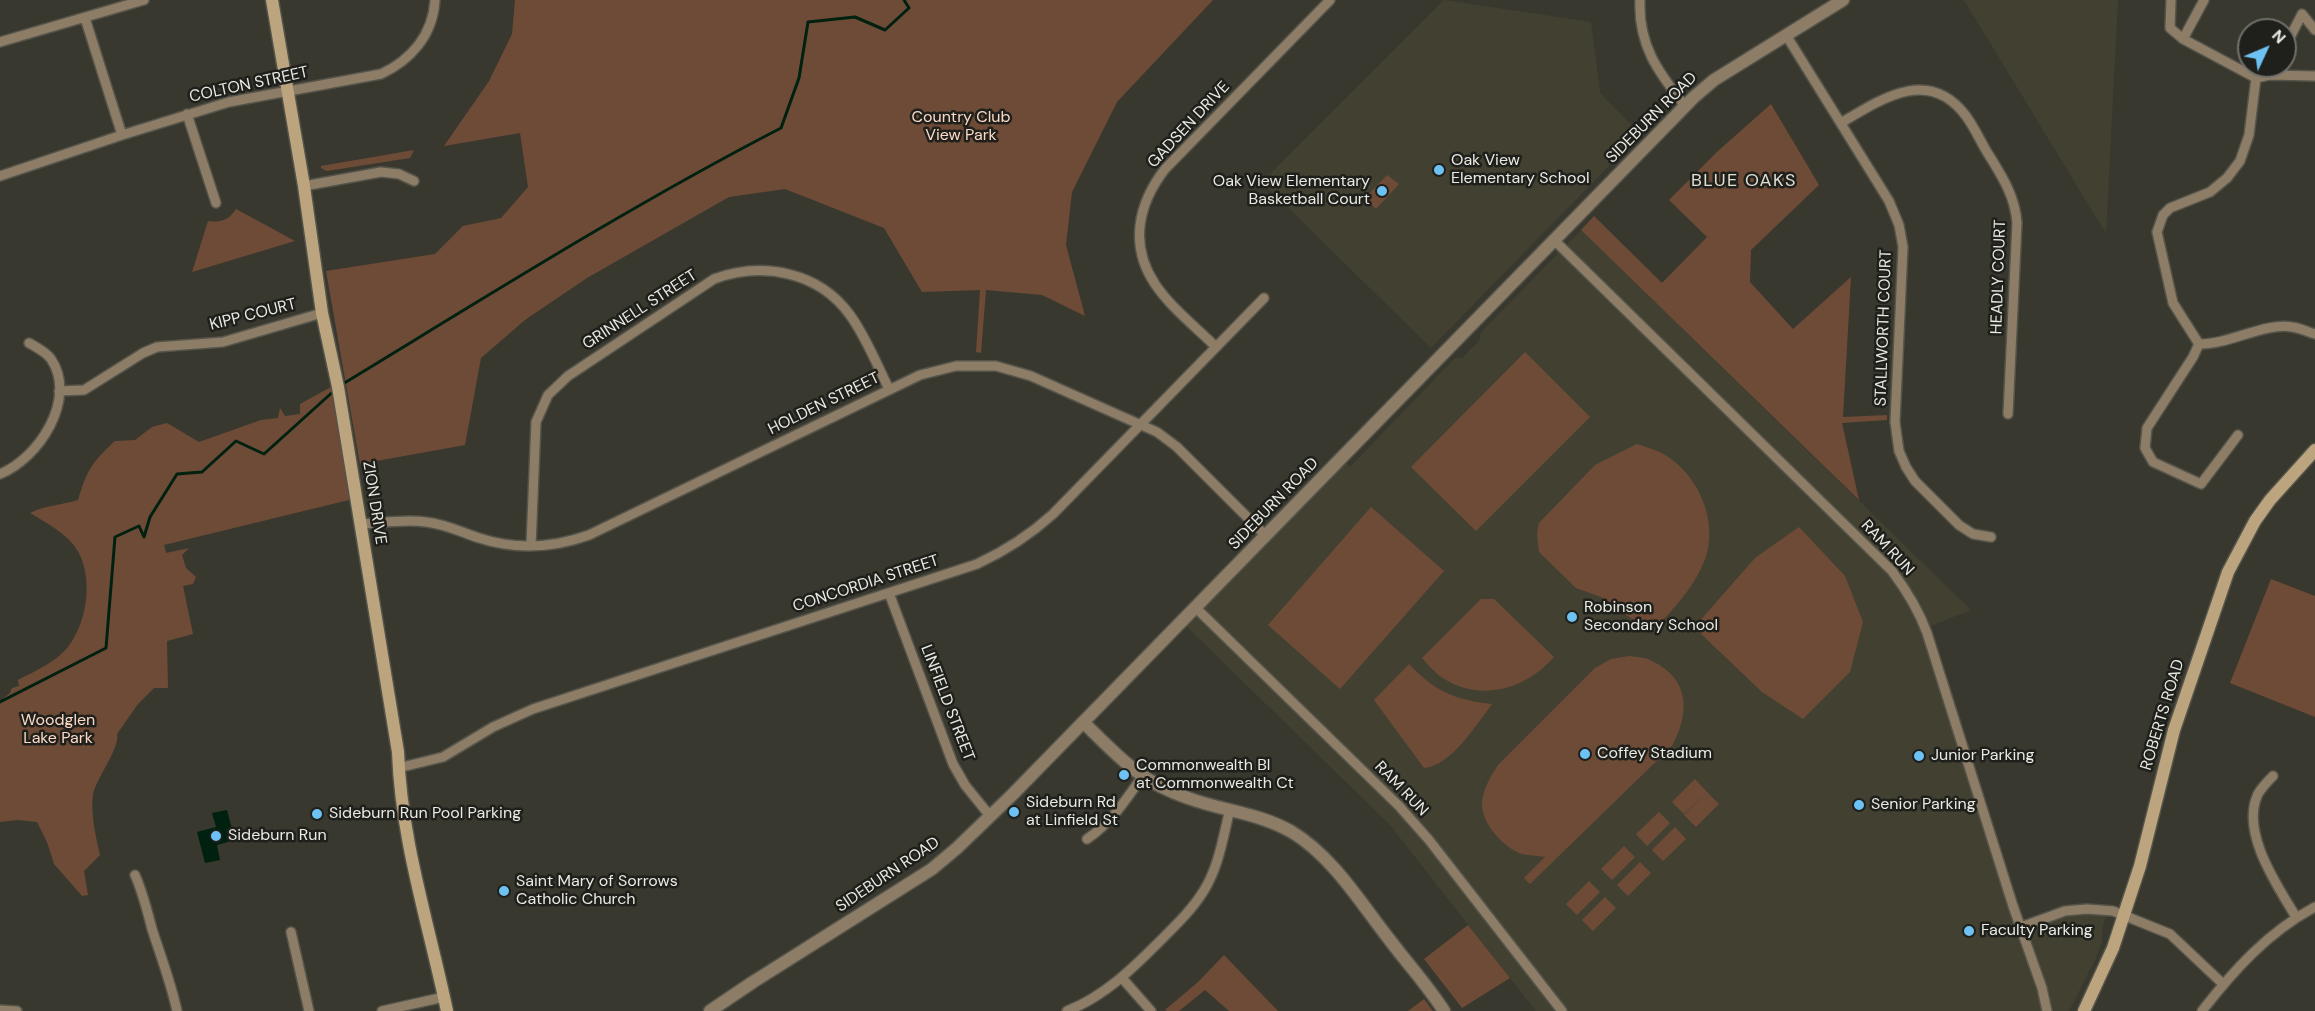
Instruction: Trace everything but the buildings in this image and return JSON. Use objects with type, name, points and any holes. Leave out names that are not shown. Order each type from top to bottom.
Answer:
[{"type":"main road","name":"ZION DRIVE","points":[[272,0],[304,186],[322,313],[336,377],[398,752],[399,784],[409,850],[447,1011]]},
{"type":"main road","name":"ROBERTS ROAD","points":[[2084,1011],[2113,948],[2124,915],[2140,866],[2174,730],[2228,572],[2255,521],[2270,500],[2315,450]]},
{"type":"street","points":[[0,42],[144,0]]},
{"type":"street","name":"COLTON STREET","points":[[0,176],[229,102],[370,77],[395,67],[414,52],[424,37],[432,21],[435,0]]},
{"type":"street","name":"GADSEN DRIVE","points":[[1216,347],[1166,298],[1148,272],[1142,252],[1140,233],[1142,213],[1148,195],[1165,169],[1330,0]]},
{"type":"street","points":[[1640,0],[1639,17],[1645,45],[1669,85],[1685,106]]},
{"type":"street","name":"SIDEBURN ROAD","points":[[710,1011],[951,854],[1196,608],[1685,106],[1714,80],[1843,0]]},
{"type":"street","points":[[2170,0],[2170,28],[2183,39],[2237,68]]},
{"type":"street","points":[[2183,39],[2204,0]]},
{"type":"street","points":[[2297,24],[2302,14],[2315,30]]},
{"type":"street","points":[[85,18],[122,135]]},
{"type":"street","name":"STALLWORTH COURT","points":[[1786,35],[1892,206],[1902,236],[1901,321],[1895,421],[1899,451],[1915,482],[1959,525],[1973,534],[1991,537]]},
{"type":"street","points":[[2297,74],[2315,76]]},
{"type":"street","points":[[2199,344],[2173,303],[2157,232],[2163,215],[2170,208],[2210,192],[2227,178],[2240,161],[2249,135],[2256,78]]},
{"type":"street","name":"HEADLY COURT","points":[[1841,123],[1893,94],[1908,90],[1930,91],[1946,98],[1966,116],[2006,182],[2013,200],[2016,223],[2008,414]]},
{"type":"street","points":[[187,114],[216,202]]},
{"type":"street","points":[[304,186],[381,172],[399,174],[414,181]]},
{"type":"street","name":"RAM RUN","points":[[1554,240],[1851,531],[1901,583],[1916,607],[1927,633],[2042,988],[2047,1011]]},
{"type":"street","name":"GRINNELL STREET","points":[[531,546],[534,431],[548,395],[568,376],[714,279],[741,271],[767,270],[794,275],[818,286],[850,315],[888,389]]},
{"type":"street","name":"CONCORDIA STREET","points":[[398,768],[443,757],[493,727],[533,709],[977,564],[1021,541],[1053,514],[1264,298]]},
{"type":"street","name":"KIPP COURT","points":[[59,391],[84,390],[157,347],[223,342],[322,313]]},
{"type":"street","points":[[2199,344],[2211,344],[2278,327],[2291,327],[2315,334]]},
{"type":"street","points":[[0,474],[27,458],[43,439],[52,421],[59,391],[52,360],[29,343]]},
{"type":"street","points":[[2199,344],[2147,428],[2145,448],[2148,457],[2153,462],[2201,484],[2238,435]]},
{"type":"street","name":"HOLDEN STREET","points":[[361,524],[424,521],[448,526],[498,543],[531,546],[556,545],[589,535],[920,375],[943,368],[970,365],[996,366],[1031,376],[1157,432],[1177,447],[1266,536]]},
{"type":"street","name":"LINFIELD STREET","points":[[889,593],[953,764],[965,785],[990,816]]},
{"type":"street","name":"RAM RUN","points":[[1196,608],[1399,806],[1429,840],[1562,1011]]},
{"type":"street","points":[[1083,722],[1142,777],[1191,800],[1273,822],[1293,833],[1322,856],[1444,1011]]},
{"type":"street","points":[[2273,776],[2257,797],[2254,829],[2265,860],[2296,917]]},
{"type":"street","points":[[1087,839],[1102,829],[1116,815],[1142,777]]},
{"type":"street","points":[[1067,1011],[1080,1006],[1122,978],[1185,916],[1204,891],[1216,863],[1230,809]]},
{"type":"street","points":[[135,875],[143,892],[177,1011]]},
{"type":"street","points":[[2202,1011],[2223,984],[2257,948],[2296,917],[2315,907]]},
{"type":"street","points":[[2022,927],[2065,911],[2087,909],[2124,915],[2169,934],[2223,984]]},
{"type":"street","points":[[291,932],[309,1011]]},
{"type":"street","points":[[1122,978],[1151,1011]]},
{"type":"street","points":[[382,1011],[444,997]]},
{"type":"street","points":[[0,1010],[17,1011]]},
{"type":"shaded area","name":"Oak View Elementary School","points":[[1444,0],[1591,22],[1600,93],[1640,134],[1431,348],[1262,182]]},
{"type":"shaded area","points":[[1964,0],[2118,0],[2106,233],[2102,227]]},
{"type":"shaded area","name":"Robinson Secondary School","points":[[1581,230],[1971,610],[1928,627],[2022,922],[2065,911],[2109,910],[2102,928],[2102,941],[2096,958],[2069,1011],[1536,1011],[1390,825],[1185,625],[1344,462],[1350,467],[1455,358],[1462,358],[1479,341],[1481,332]]},
{"type":"shaded area","name":"Sideburn Run","points":[[227,810],[235,840],[217,845],[220,860],[205,863],[197,832],[216,827],[212,813]]},
{"type":"green space","name":"Country Club View Park","points":[[515,0],[1213,0],[1117,102],[1072,192],[1066,245],[1085,316],[1042,295],[986,290],[981,353],[976,352],[980,290],[922,292],[884,228],[785,189],[729,197],[587,278],[525,320],[481,358],[465,445],[360,464],[326,271],[435,254],[463,226],[501,218],[528,187],[520,133],[444,146],[489,81],[512,34]]},
{"type":"green space","points":[[1771,104],[1819,185],[1751,250],[1750,282],[1793,329],[1851,277],[1843,417],[1887,415],[1887,420],[1842,423],[1859,500],[1581,230],[1594,216],[1662,283],[1707,237],[1669,200],[1718,151]]},
{"type":"green space","points":[[414,150],[410,158],[327,171],[321,168],[321,166]]},
{"type":"green space","name":"Oak View Elementary Basketball Court","points":[[1387,175],[1399,184],[1376,209],[1365,198]]},
{"type":"green space","points":[[236,209],[295,241],[192,272],[208,221],[224,220]]},
{"type":"green space","points":[[1525,352],[1590,417],[1476,531],[1411,467]]},
{"type":"green space","name":"Woodglen Lake Park","points":[[331,387],[353,499],[164,545],[166,553],[189,548],[182,555],[186,568],[196,577],[193,584],[183,586],[193,634],[167,641],[168,688],[154,688],[138,704],[117,734],[112,755],[93,794],[93,816],[100,855],[84,871],[88,895],[82,896],[54,864],[37,822],[18,820],[0,822],[0,701],[10,693],[12,688],[19,686],[18,680],[51,662],[68,647],[81,623],[85,609],[86,580],[79,554],[72,543],[57,530],[30,513],[78,500],[91,467],[115,441],[135,440],[152,427],[167,423],[199,442],[261,420],[278,418],[280,408],[285,416],[300,414],[300,404]]},
{"type":"green space","points":[[1637,444],[1667,456],[1690,477],[1703,501],[1709,527],[1704,563],[1688,590],[1661,622],[1641,624],[1601,597],[1576,588],[1539,552],[1537,534],[1539,523],[1595,465]]},
{"type":"green space","points":[[1371,507],[1444,571],[1340,689],[1268,625]]},
{"type":"green space","points":[[1799,527],[1845,576],[1863,622],[1850,672],[1803,719],[1762,692],[1698,631],[1698,623],[1755,558]]},
{"type":"green space","points":[[2271,579],[2315,596],[2315,717],[2230,683]]},
{"type":"green space","points":[[1481,599],[1494,599],[1554,657],[1531,677],[1518,684],[1489,691],[1460,687],[1439,675],[1422,658]]},
{"type":"green space","points":[[1629,656],[1650,660],[1665,668],[1674,677],[1680,687],[1684,709],[1678,734],[1672,746],[1530,884],[1524,878],[1545,857],[1517,852],[1505,844],[1494,832],[1485,818],[1482,804],[1487,783],[1498,765],[1595,668],[1611,659]]},
{"type":"green space","points":[[1409,664],[1427,681],[1446,693],[1467,700],[1492,704],[1471,733],[1453,752],[1434,766],[1424,768],[1374,700]]},
{"type":"green space","points":[[1695,779],[1707,792],[1684,814],[1672,802]]},
{"type":"green space","points":[[1707,792],[1719,804],[1696,827],[1684,815]]},
{"type":"green space","points":[[1659,812],[1670,823],[1647,846],[1636,834]]},
{"type":"green space","points":[[1675,827],[1686,839],[1663,861],[1652,850]]},
{"type":"green space","points":[[1624,846],[1635,857],[1612,880],[1601,869]]},
{"type":"green space","points":[[1640,862],[1651,873],[1628,896],[1617,885]]},
{"type":"green space","points":[[1589,881],[1600,892],[1577,915],[1566,904]]},
{"type":"green space","points":[[1605,897],[1616,908],[1593,931],[1582,920]]},
{"type":"green space","points":[[1468,925],[1510,978],[1462,1008],[1424,959]]},
{"type":"green space","points":[[1224,955],[1278,1011],[1229,1011],[1205,990],[1179,1011],[1165,1010],[1198,982]]},
{"type":"green space","points":[[1424,999],[1433,1011],[1408,1011]]},
{"type":"waterway","points":[[341,385],[614,220],[781,128],[799,78],[808,22],[855,17],[885,30],[909,8],[904,0]]},
{"type":"waterway","points":[[0,702],[106,648],[115,537],[139,526],[144,537],[150,517],[177,474],[202,472],[236,441],[264,454],[336,389]]},
{"type":"place","name":"Oak View Elementary School","points":[[1439,170]]},
{"type":"place","name":"Oak View Elementary Basketball Court","points":[[1382,191]]},
{"type":"place","name":"Robinson Secondary School","points":[[1572,617]]},
{"type":"place","name":"Coffey Stadium","points":[[1585,754]]},
{"type":"place","name":"Junior Parking","points":[[1919,756]]},
{"type":"place","name":"Commonwealth Bl at Commonwealth Ct","points":[[1124,775]]},
{"type":"place","name":"Senior Parking","points":[[1859,805]]},
{"type":"place","name":"Sideburn Rd at Linfield St","points":[[1014,812]]},
{"type":"place","name":"Sideburn Run Pool Parking","points":[[317,814]]},
{"type":"place","name":"Sideburn Run","points":[[216,836]]},
{"type":"place","name":"Saint Mary of Sorrows Catholic Church","points":[[504,891]]},
{"type":"place","name":"Faculty Parking","points":[[1969,931]]},
{"type":"district","name":"BLUE OAKS","points":[[1744,181]]}]
